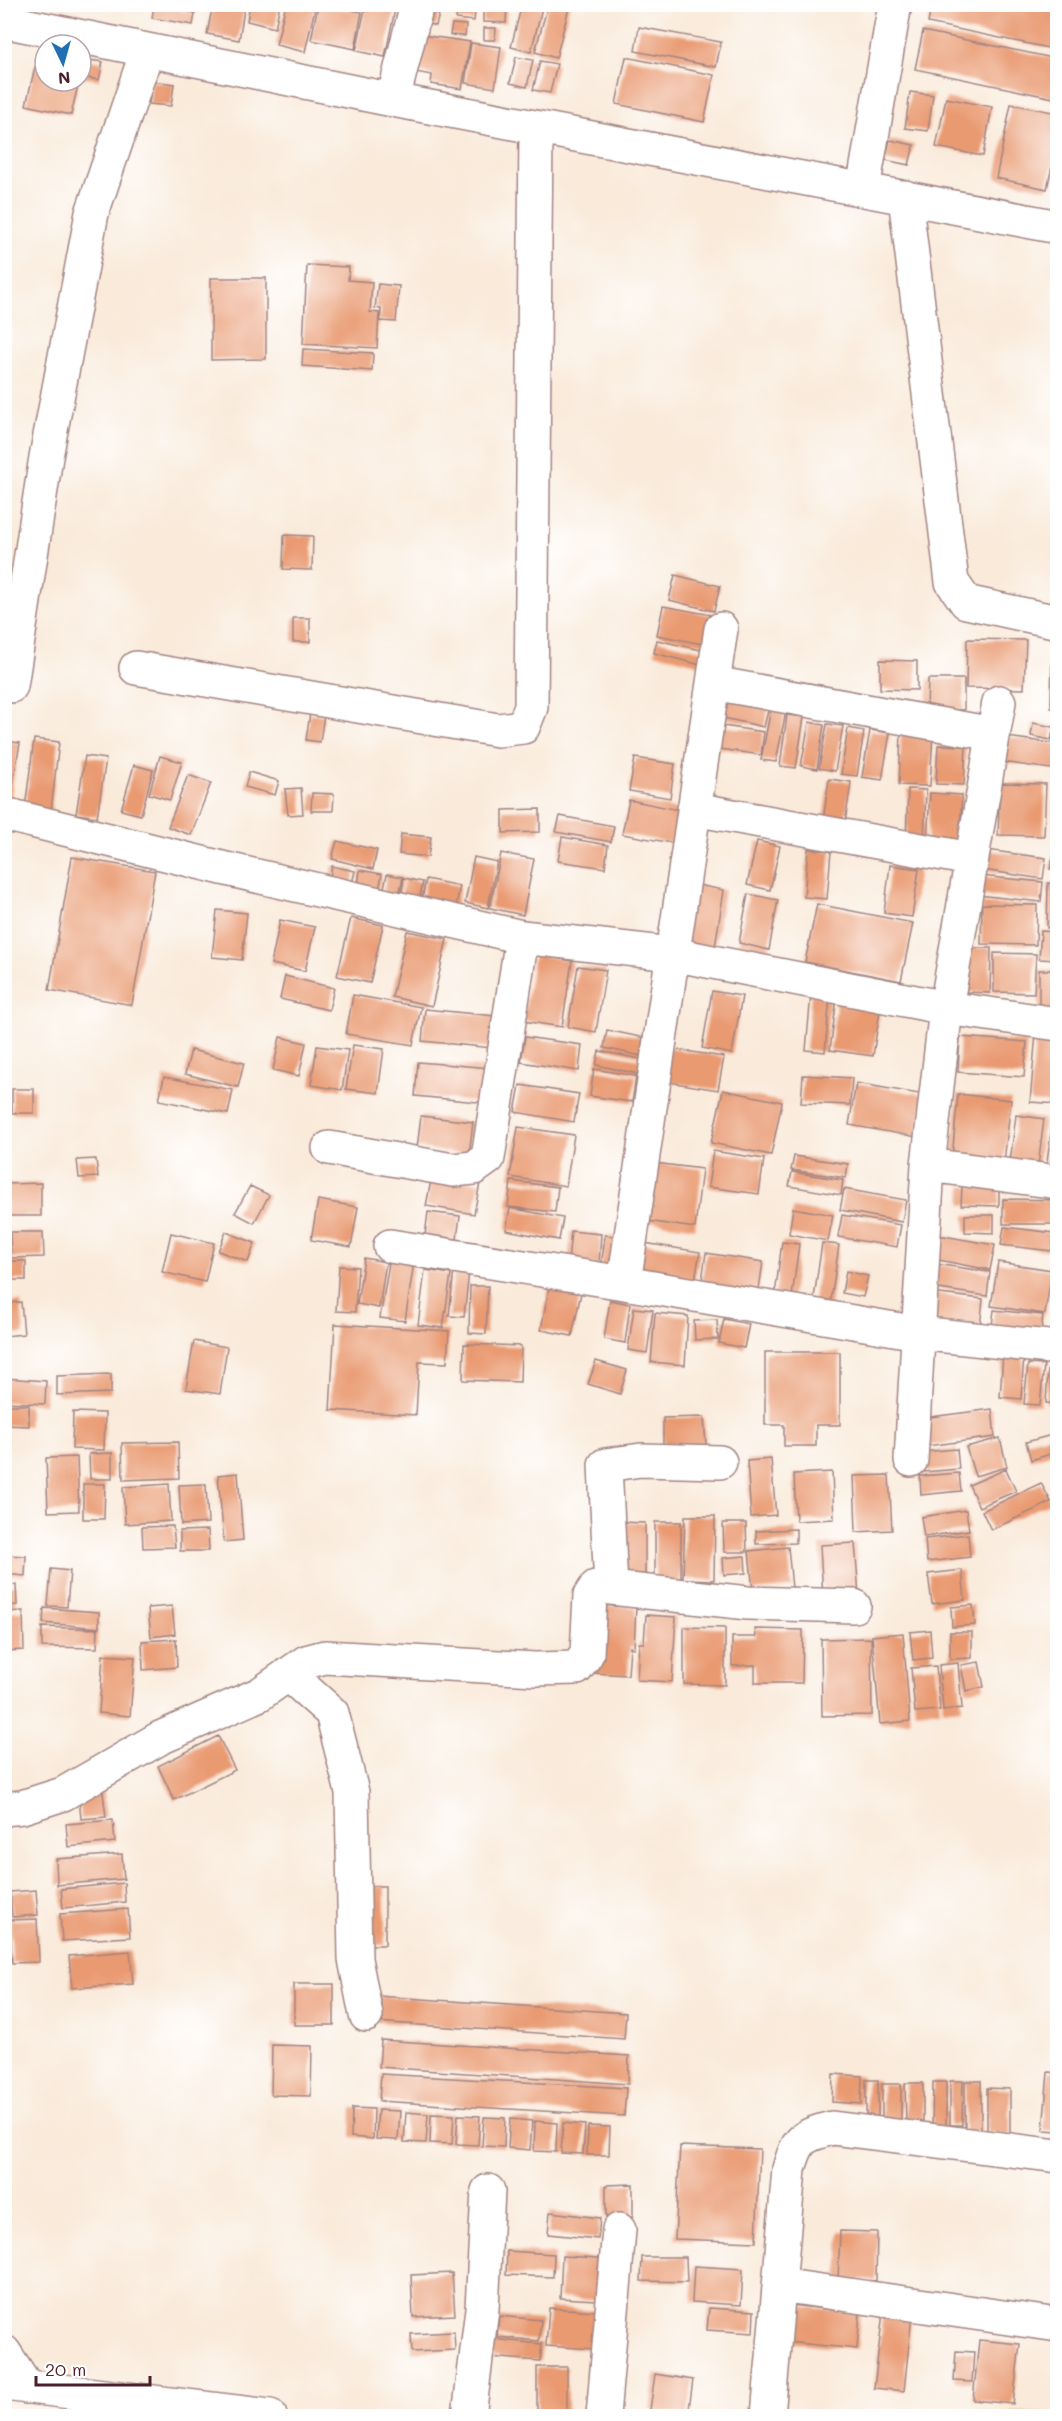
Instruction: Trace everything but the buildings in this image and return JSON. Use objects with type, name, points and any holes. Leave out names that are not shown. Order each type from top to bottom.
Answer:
[{"type":"street","points":[[393,100],[417,4]]},
{"type":"street","points":[[862,189],[895,4]]},
{"type":"street","points":[[4,21],[536,128],[1058,227]]},
{"type":"street","points":[[11,686],[46,457],[92,213],[147,51]]},
{"type":"street","points":[[136,668],[498,730],[523,728],[531,707],[536,128]]},
{"type":"street","points":[[905,197],[952,582],[966,602],[1058,622]]},
{"type":"street","points":[[624,1283],[721,628]]},
{"type":"street","points":[[713,683],[993,735]]},
{"type":"street","points":[[911,1460],[928,1165],[946,1008],[999,702]]},
{"type":"street","points":[[694,809],[971,859]]},
{"type":"street","points":[[4,814],[222,868],[522,937],[672,954],[946,1008],[1058,1024]]},
{"type":"street","points":[[328,1148],[453,1170],[474,1168],[488,1158],[522,937]]},
{"type":"street","points":[[928,1165],[1058,1182]]},
{"type":"street","points":[[390,1245],[918,1333],[1058,1348]]},
{"type":"street","points":[[611,1588],[605,1465],[642,1460],[720,1461]]},
{"type":"street","points":[[4,1809],[22,1807],[63,1794],[160,1738],[260,1694],[306,1662],[325,1657],[535,1669],[577,1668],[587,1654],[590,1596],[596,1587],[748,1603],[854,1606]]},
{"type":"street","points":[[288,1674],[332,1713],[352,1792],[355,1959],[366,2015]]},
{"type":"street","points":[[768,2416],[789,2169],[795,2149],[807,2134],[832,2128],[1058,2156]]},
{"type":"street","points":[[470,2416],[482,2309],[488,2191]]},
{"type":"street","points":[[603,2416],[619,2230]]},
{"type":"street","points":[[779,2285],[1058,2325]]},
{"type":"street","points":[[4,2352],[16,2385],[270,2416]]}]
